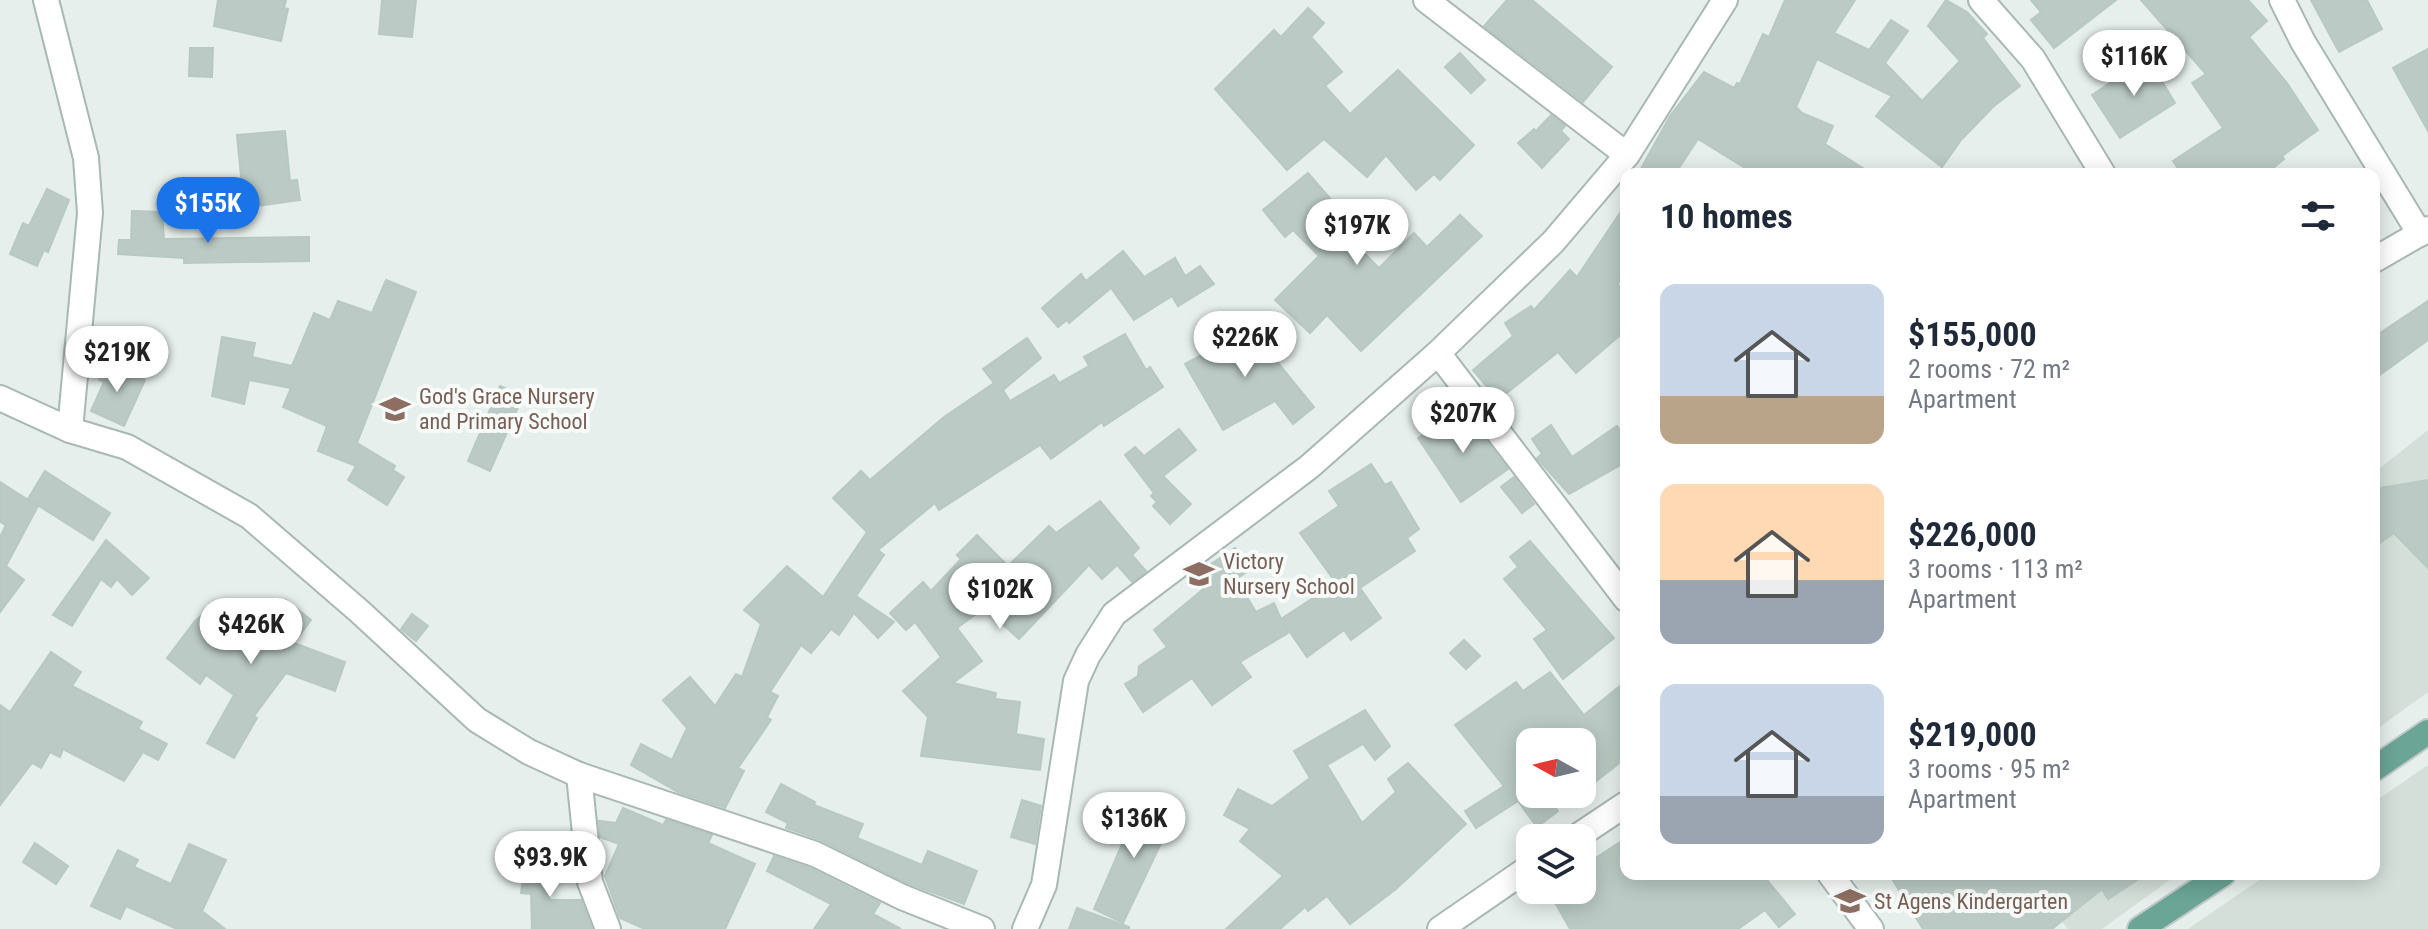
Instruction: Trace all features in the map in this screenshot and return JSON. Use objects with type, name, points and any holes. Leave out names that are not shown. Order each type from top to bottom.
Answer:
[{"type":"main road","points":[[2380,765],[2428,732]]},
{"type":"main road","points":[[2140,929],[2214,880]]},
{"type":"street","points":[[46,0],[86,158],[90,213],[70,430]]},
{"type":"street","points":[[1426,0],[1627,155]]},
{"type":"street","points":[[1025,929],[1044,885],[1076,681],[1114,614],[1309,467],[1438,353],[1553,242],[1627,155],[1725,0]]},
{"type":"street","points":[[1981,0],[2033,59],[2099,168]]},
{"type":"street","points":[[2282,0],[2303,42],[2424,232],[2380,257]]},
{"type":"street","points":[[1438,353],[1620,591]]},
{"type":"street","points":[[0,398],[70,430],[127,447],[249,516],[477,720],[529,752],[579,775],[815,854],[902,897],[982,929]]},
{"type":"street","points":[[579,775],[590,882],[608,929]]},
{"type":"street","points":[[1596,824],[1620,808]]},
{"type":"street","points":[[1440,929],[1516,877]]},
{"type":"street","points":[[1834,880],[1871,929]]},
{"type":"shaded area","points":[[2428,430],[2428,692],[2380,727],[2380,468]]},
{"type":"shaded area","points":[[2428,765],[2428,929],[2188,929],[2259,880],[2380,880],[2380,798]]},
{"type":"shaded area","points":[[2028,880],[2170,880],[2102,929],[2068,929]]},
{"type":"building","points":[[218,0],[286,0],[284,8],[288,9],[281,41],[214,26]]},
{"type":"building","points":[[382,0],[416,0],[412,37],[379,34]]},
{"type":"building","points":[[1507,0],[1532,0],[1612,67],[1583,102],[1484,26]]},
{"type":"building","points":[[1785,0],[1855,0],[1834,33],[1869,50],[1891,20],[1908,31],[1885,63],[1922,101],[1960,61],[1928,26],[1946,0],[1967,12],[1987,34],[1983,38],[2020,86],[1994,106],[1961,140],[1942,167],[1876,116],[1892,96],[1817,59],[1796,107],[1802,113],[1833,126],[1825,144],[1863,168],[1745,168],[1698,139],[1679,168],[1641,168],[1670,116],[1704,72],[1734,88],[1737,83],[1740,84],[1763,34],[1769,37]]},
{"type":"building","points":[[2031,0],[2116,0],[2054,48],[2031,20],[2041,12]]},
{"type":"building","points":[[2141,0],[2248,0],[2267,21],[2249,37],[2287,83],[2318,130],[2282,156],[2284,159],[2273,168],[2178,168],[2173,161],[2223,128],[2192,83],[2206,74]]},
{"type":"building","points":[[2311,0],[2367,0],[2382,29],[2339,52]]},
{"type":"building","points":[[1308,8],[1324,23],[1311,37],[1342,72],[1325,86],[1350,114],[1398,70],[1474,145],[1440,180],[1434,174],[1416,190],[1386,155],[1367,177],[1324,139],[1287,170],[1215,89],[1274,30],[1281,37]]},
{"type":"building","points":[[190,48],[213,48],[212,77],[189,76]]},
{"type":"building","points":[[2428,49],[2428,131],[2393,68]]},
{"type":"building","points":[[1460,53],[1485,80],[1471,93],[1445,67]]},
{"type":"building","points":[[2148,58],[2175,103],[2120,138],[2092,95]]},
{"type":"building","points":[[1551,115],[1565,126],[1561,131],[1569,139],[1542,168],[1518,143],[1534,129],[1536,131]]},
{"type":"building","points":[[285,131],[290,181],[297,180],[300,200],[174,218],[171,197],[242,187],[237,135]]},
{"type":"building","points":[[1308,173],[1347,218],[1338,227],[1379,268],[1414,233],[1427,247],[1460,215],[1482,236],[1361,351],[1327,315],[1310,333],[1275,300],[1319,256],[1293,230],[1285,237],[1263,210]]},
{"type":"building","points":[[47,189],[69,200],[48,252],[44,250],[37,266],[10,254],[23,223],[29,226]]},
{"type":"building","points":[[132,211],[162,212],[164,239],[309,237],[309,261],[184,263],[184,258],[118,254],[119,240],[131,240]]},
{"type":"building","points":[[1620,213],[1620,281],[1617,284],[1620,287],[1620,335],[1576,373],[1558,352],[1498,400],[1473,370],[1513,336],[1505,323],[1531,306],[1534,310],[1570,270],[1577,277]]},
{"type":"building","points":[[1123,251],[1144,277],[1175,258],[1185,276],[1200,266],[1214,284],[1178,306],[1172,296],[1134,320],[1111,288],[1069,323],[1067,320],[1058,327],[1042,308],[1081,274],[1086,281]]},
{"type":"building","points":[[386,280],[416,292],[357,443],[395,466],[393,470],[404,477],[387,505],[348,480],[356,466],[318,451],[327,426],[283,407],[291,388],[249,380],[244,404],[212,396],[222,337],[255,343],[252,357],[292,366],[314,313],[330,320],[338,301],[372,313]]},
{"type":"building","points":[[2428,301],[2428,340],[2380,375],[2380,333]]},
{"type":"building","points":[[1238,314],[1314,407],[1293,424],[1275,401],[1223,430],[1185,364],[1233,338],[1224,326]]},
{"type":"building","points":[[1125,334],[1146,370],[1150,367],[1163,387],[1104,426],[1102,422],[1051,459],[1040,445],[939,510],[935,503],[878,550],[884,555],[856,596],[894,622],[878,638],[854,613],[839,635],[831,629],[811,653],[801,645],[770,692],[778,696],[767,717],[771,720],[738,768],[744,771],[725,808],[678,792],[631,765],[641,744],[672,760],[687,728],[663,700],[690,677],[715,706],[736,674],[742,677],[761,624],[744,610],[787,566],[823,597],[867,532],[833,498],[861,471],[870,480],[944,417],[994,383],[983,369],[1027,338],[1041,358],[1003,390],[1010,401],[1054,375],[1059,383],[1089,366],[1084,357]]},
{"type":"building","points":[[107,363],[145,380],[124,426],[91,411],[104,382],[99,380]]},
{"type":"building","points":[[500,386],[523,396],[490,471],[468,461]]},
{"type":"building","points":[[1463,410],[1508,469],[1461,502],[1418,438]]},
{"type":"building","points":[[1551,425],[1572,457],[1617,426],[1620,430],[1620,465],[1569,494],[1537,458],[1542,454],[1532,439]]},
{"type":"building","points":[[1179,429],[1196,450],[1163,476],[1191,504],[1170,524],[1153,506],[1157,502],[1151,496],[1154,493],[1125,455],[1135,447],[1144,456]]},
{"type":"building","points":[[1371,464],[1385,485],[1391,482],[1419,529],[1407,538],[1415,551],[1360,588],[1381,618],[1351,640],[1344,630],[1307,657],[1283,622],[1288,633],[1240,662],[1251,677],[1212,705],[1192,678],[1143,712],[1125,684],[1138,676],[1139,666],[1167,647],[1154,630],[1213,581],[1205,568],[1235,548],[1250,570],[1236,579],[1256,612],[1274,603],[1281,619],[1336,583],[1300,533],[1339,506],[1329,491]]},
{"type":"building","points":[[45,471],[110,513],[93,540],[28,499]]},
{"type":"building","points":[[1514,477],[1534,504],[1522,513],[1501,487]]},
{"type":"building","points":[[2428,480],[2428,568],[2394,533],[2380,543],[2380,488]]},
{"type":"building","points":[[0,482],[38,506],[6,566],[24,580],[0,612],[0,537],[6,525],[0,522]]},
{"type":"building","points":[[1100,501],[1139,548],[1132,555],[1146,571],[1132,582],[1117,565],[1102,579],[1089,565],[1019,639],[984,608],[957,628],[982,661],[953,683],[996,693],[995,699],[1020,702],[1016,734],[1044,739],[1040,770],[921,756],[928,717],[903,691],[941,657],[915,622],[906,630],[890,613],[923,582],[931,591],[961,559],[957,555],[977,535],[1008,566],[1049,526],[1056,533]]},
{"type":"building","points":[[106,540],[149,578],[132,595],[117,579],[111,587],[101,579],[72,626],[53,615]]},
{"type":"building","points":[[1530,541],[1614,638],[1563,679],[1534,639],[1547,630],[1504,579],[1518,567],[1510,557]]},
{"type":"building","points":[[286,600],[311,620],[294,643],[345,662],[335,691],[286,673],[254,716],[257,718],[234,758],[207,743],[234,695],[206,675],[200,684],[167,658],[195,621],[213,606],[248,646]]},
{"type":"building","points":[[412,614],[428,626],[416,641],[401,629]]},
{"type":"building","points":[[1464,640],[1480,656],[1466,669],[1450,653]]},
{"type":"building","points":[[51,652],[81,672],[72,686],[142,722],[138,729],[167,744],[158,760],[143,752],[124,781],[63,749],[60,757],[50,752],[41,768],[32,763],[0,805],[0,705],[10,712]]},
{"type":"building","points":[[1550,672],[1584,715],[1620,686],[1620,763],[1596,781],[1596,728],[1516,728],[1516,802],[1476,828],[1465,811],[1504,786],[1455,725],[1516,682],[1523,691]]},
{"type":"building","points":[[1365,710],[1390,746],[1375,760],[1363,744],[1327,765],[1362,823],[1396,792],[1388,779],[1408,763],[1466,824],[1396,889],[1350,924],[1327,896],[1308,911],[1305,907],[1280,929],[1226,929],[1283,876],[1240,841],[1250,829],[1224,815],[1238,789],[1272,806],[1310,778],[1294,751]]},
{"type":"building","points":[[781,784],[815,802],[814,805],[863,824],[857,838],[922,865],[928,851],[977,871],[964,904],[907,883],[821,840],[786,828],[788,823],[766,812]]},
{"type":"building","points":[[1142,798],[1175,814],[1123,923],[1094,909]]},
{"type":"building","points":[[1022,800],[1041,806],[1035,844],[1011,837]]},
{"type":"building","points":[[623,808],[663,825],[666,820],[712,835],[708,843],[755,864],[725,929],[645,929],[620,918],[605,876],[619,844],[600,837],[599,821],[616,823]]},
{"type":"building","points":[[1523,808],[1556,808],[1558,811],[1541,824],[1535,824]]},
{"type":"building","points":[[1620,842],[1620,880],[1767,880],[1795,914],[1779,927],[1765,910],[1738,929],[1570,929],[1556,904],[1596,904],[1596,858]]},
{"type":"building","points":[[35,843],[68,866],[56,884],[23,862]]},
{"type":"building","points":[[189,844],[226,860],[202,911],[225,929],[177,929],[126,906],[120,919],[91,906],[118,850],[138,860],[134,867],[171,884]]},
{"type":"building","points":[[526,856],[555,861],[549,900],[581,900],[592,929],[532,929],[531,894],[521,893]]},
{"type":"building","points":[[774,856],[809,868],[880,903],[873,914],[901,929],[814,929],[831,904],[767,871]]},
{"type":"building","points":[[1893,880],[2137,880],[2108,899],[2102,889],[2052,929],[1923,929]]},
{"type":"building","points":[[1077,908],[1129,927],[1129,929],[1069,929]]},
{"type":"place","name":"God's Grace Nursery and Primary School","points":[[395,409]]},
{"type":"place","name":"Victory Nursery School","points":[[1199,574]]},
{"type":"place","name":"St Agens Kindergarten","points":[[1850,901]]}]
